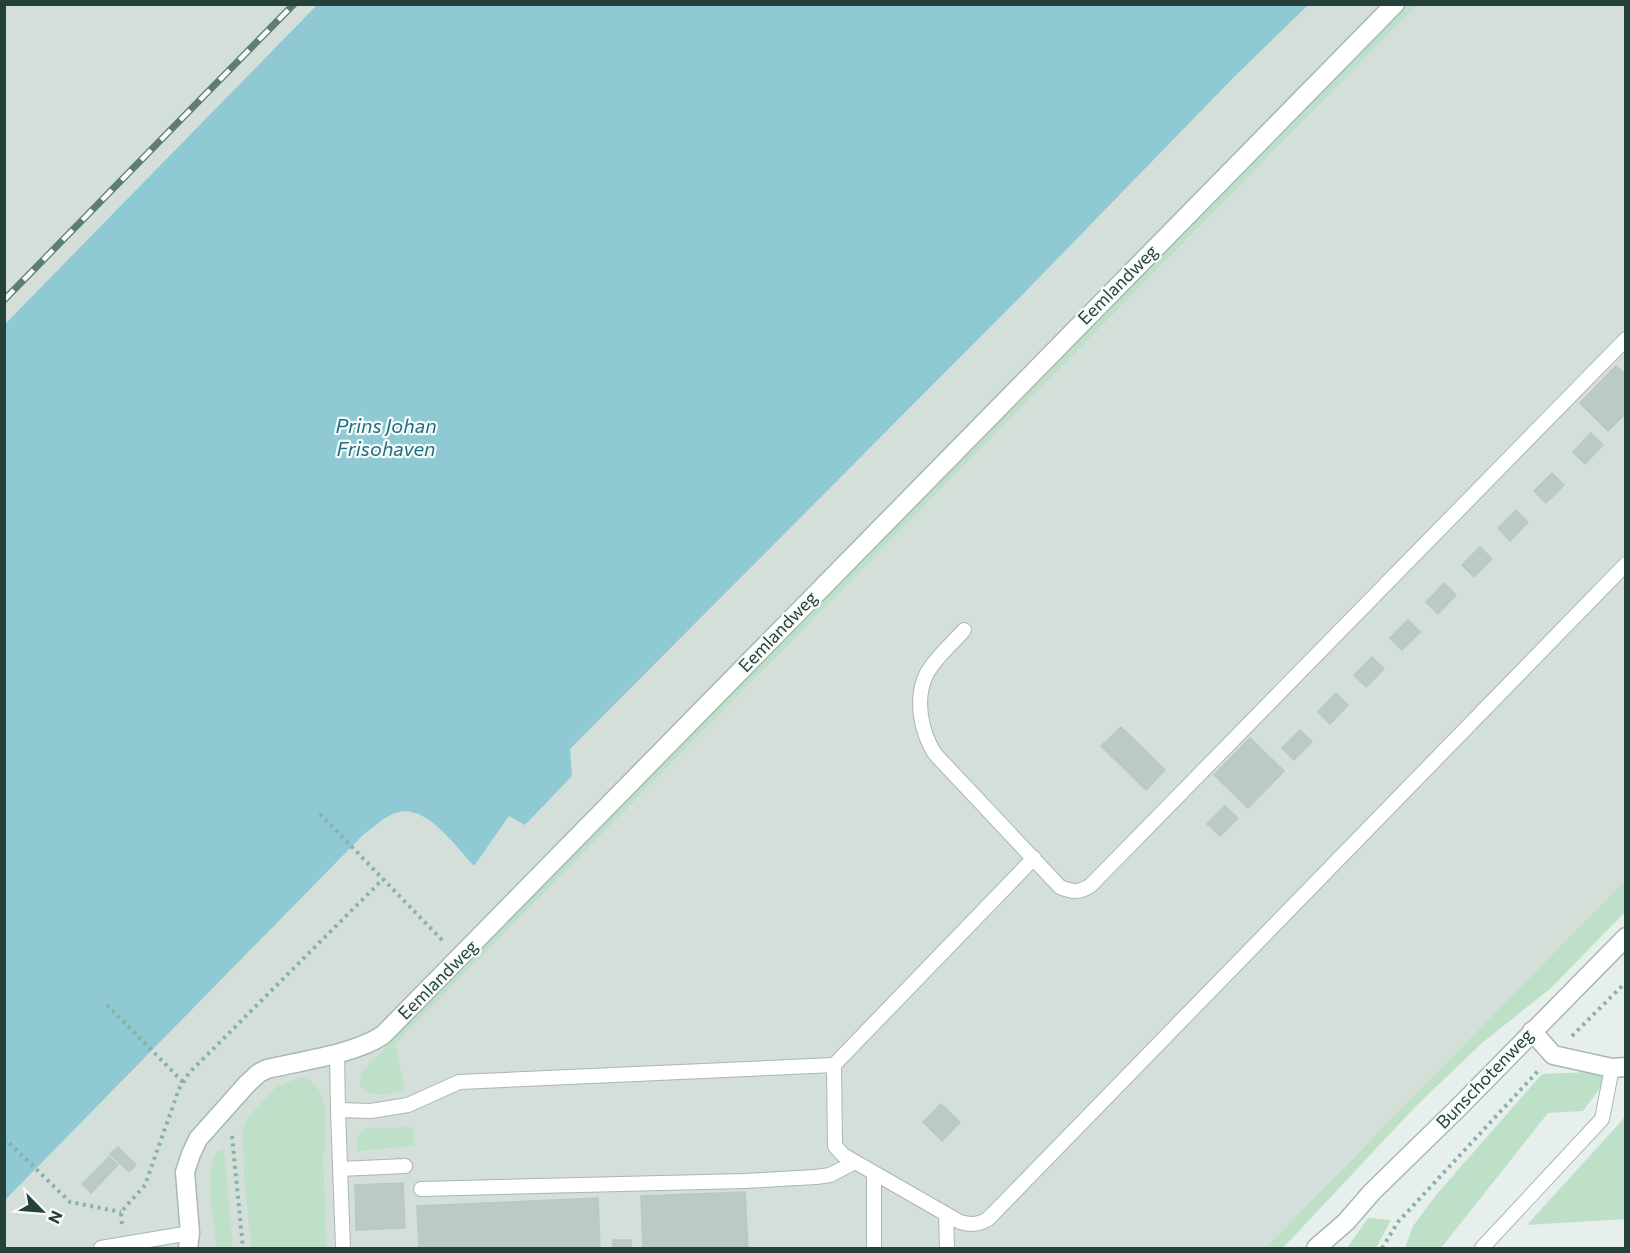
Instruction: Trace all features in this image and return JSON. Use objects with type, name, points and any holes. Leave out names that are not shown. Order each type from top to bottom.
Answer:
[{"type":"street","name":"Eemlandweg","points":[[191,1243],[185,1172],[187,1162],[198,1139],[247,1084],[267,1069],[337,1052],[375,1040],[383,1035],[1395,4]]},
{"type":"street","name":"Bunschotenweg","points":[[1316,1248],[1346,1222],[1372,1192],[1626,937]]},
{"type":"street","points":[[1532,1031],[1553,1055],[1619,1067]]},
{"type":"street","name":"Bunschotenweg","points":[[1332,1248],[1346,1222]]},
{"type":"lane","points":[[964,630],[926,675],[921,702],[922,721],[927,741],[935,754],[1060,887],[1070,891],[1082,891],[1626,339]]},
{"type":"lane","points":[[834,1065],[835,1146],[843,1155],[960,1222],[969,1225],[980,1224],[988,1219],[1626,564]]},
{"type":"lane","points":[[338,1110],[372,1111],[408,1106],[459,1082],[834,1065],[1034,858]]},
{"type":"lane","points":[[337,1052],[343,1248]]},
{"type":"lane","points":[[1482,1248],[1602,1119],[1619,1067]]},
{"type":"lane","points":[[421,1189],[744,1181],[816,1177],[830,1175],[855,1162]]},
{"type":"lane","points":[[340,1170],[405,1166]]},
{"type":"lane","points":[[874,1173],[874,1248]]},
{"type":"lane","points":[[946,1214],[947,1248]]},
{"type":"lane","points":[[101,1248],[191,1243]]},
{"type":"path","points":[[320,814],[459,958]]},
{"type":"path","points":[[123,1245],[121,1212],[145,1185],[183,1082],[383,879]]},
{"type":"path","name":"Bunschotenweg","points":[[1382,1248],[1398,1222],[1553,1055],[1626,981]]},
{"type":"path","points":[[107,1005],[183,1082]]},
{"type":"path","points":[[228,1106],[243,1248]]},
{"type":"path","points":[[4,1138],[70,1202],[121,1212]]},
{"type":"shaded area","points":[[5,5],[318,5],[5,324]]},
{"type":"shaded area","points":[[1063,5],[1625,5],[1625,880],[1265,1248],[5,1248],[5,1051]]},
{"type":"green space","points":[[1406,5],[1417,5],[395,1044],[405,1090],[376,1095],[360,1087],[361,1073],[371,1062]]},
{"type":"green space","points":[[1625,880],[1625,912],[1551,988],[1482,1043],[1416,1106],[1283,1248],[1265,1248]]},
{"type":"green space","points":[[1613,1071],[1583,1111],[1548,1113],[1441,1248],[1405,1248],[1413,1226],[1436,1195],[1542,1074]]},
{"type":"green space","points":[[302,1077],[318,1088],[326,1117],[326,1147],[323,1153],[327,1248],[251,1248],[244,1176],[243,1128],[249,1116],[277,1086]]},
{"type":"green space","points":[[1625,1117],[1625,1219],[1527,1225]]},
{"type":"green space","points":[[412,1127],[415,1146],[357,1151],[357,1137],[365,1128]]},
{"type":"green space","points":[[224,1149],[233,1248],[217,1248],[211,1198],[213,1161],[217,1151]]},
{"type":"green space","points":[[1368,1218],[1391,1220],[1376,1248],[1347,1248]]},
{"type":"water","name":"Prins Johan Frisohaven","points":[[318,4],[1308,5],[1232,79],[1027,290],[570,749],[572,776],[525,825],[509,816],[474,866],[439,828],[418,814],[407,811],[396,813],[380,822],[364,834],[5,1200],[5,324]]},
{"type":"building","points":[[1616,366],[1626,375],[1626,413],[1608,431],[1580,403]]},
{"type":"building","points":[[1591,433],[1603,445],[1585,464],[1573,452]]},
{"type":"building","points":[[1552,473],[1564,485],[1546,503],[1534,491]]},
{"type":"building","points":[[1516,510],[1528,522],[1510,541],[1498,528]]},
{"type":"building","points":[[1480,547],[1492,559],[1474,577],[1462,565]]},
{"type":"building","points":[[1444,583],[1456,595],[1438,614],[1426,602]]},
{"type":"building","points":[[1408,620],[1420,632],[1402,650],[1390,638]]},
{"type":"building","points":[[1372,657],[1384,669],[1366,687],[1354,675]]},
{"type":"building","points":[[1336,693],[1348,705],[1330,724],[1318,712]]},
{"type":"building","points":[[1121,727],[1165,770],[1146,790],[1101,746]]},
{"type":"building","points":[[1300,730],[1312,742],[1294,760],[1282,748]]},
{"type":"building","points":[[1250,738],[1284,771],[1248,808],[1214,775]]},
{"type":"building","points":[[1225,806],[1238,818],[1220,836],[1207,824]]},
{"type":"building","points":[[941,1104],[960,1122],[942,1141],[923,1122]]},
{"type":"building","points":[[118,1147],[136,1165],[129,1172],[110,1154]]},
{"type":"building","points":[[109,1157],[118,1165],[91,1193],[82,1184]]},
{"type":"building","points":[[403,1183],[405,1228],[356,1230],[355,1185]]},
{"type":"building","points":[[745,1192],[748,1248],[643,1248],[641,1196]]},
{"type":"building","points":[[598,1198],[600,1248],[419,1248],[417,1206]]},
{"type":"building","points":[[613,1240],[631,1240],[631,1248],[613,1248]]},
{"type":"railway","points":[[4,300],[294,4]]}]
